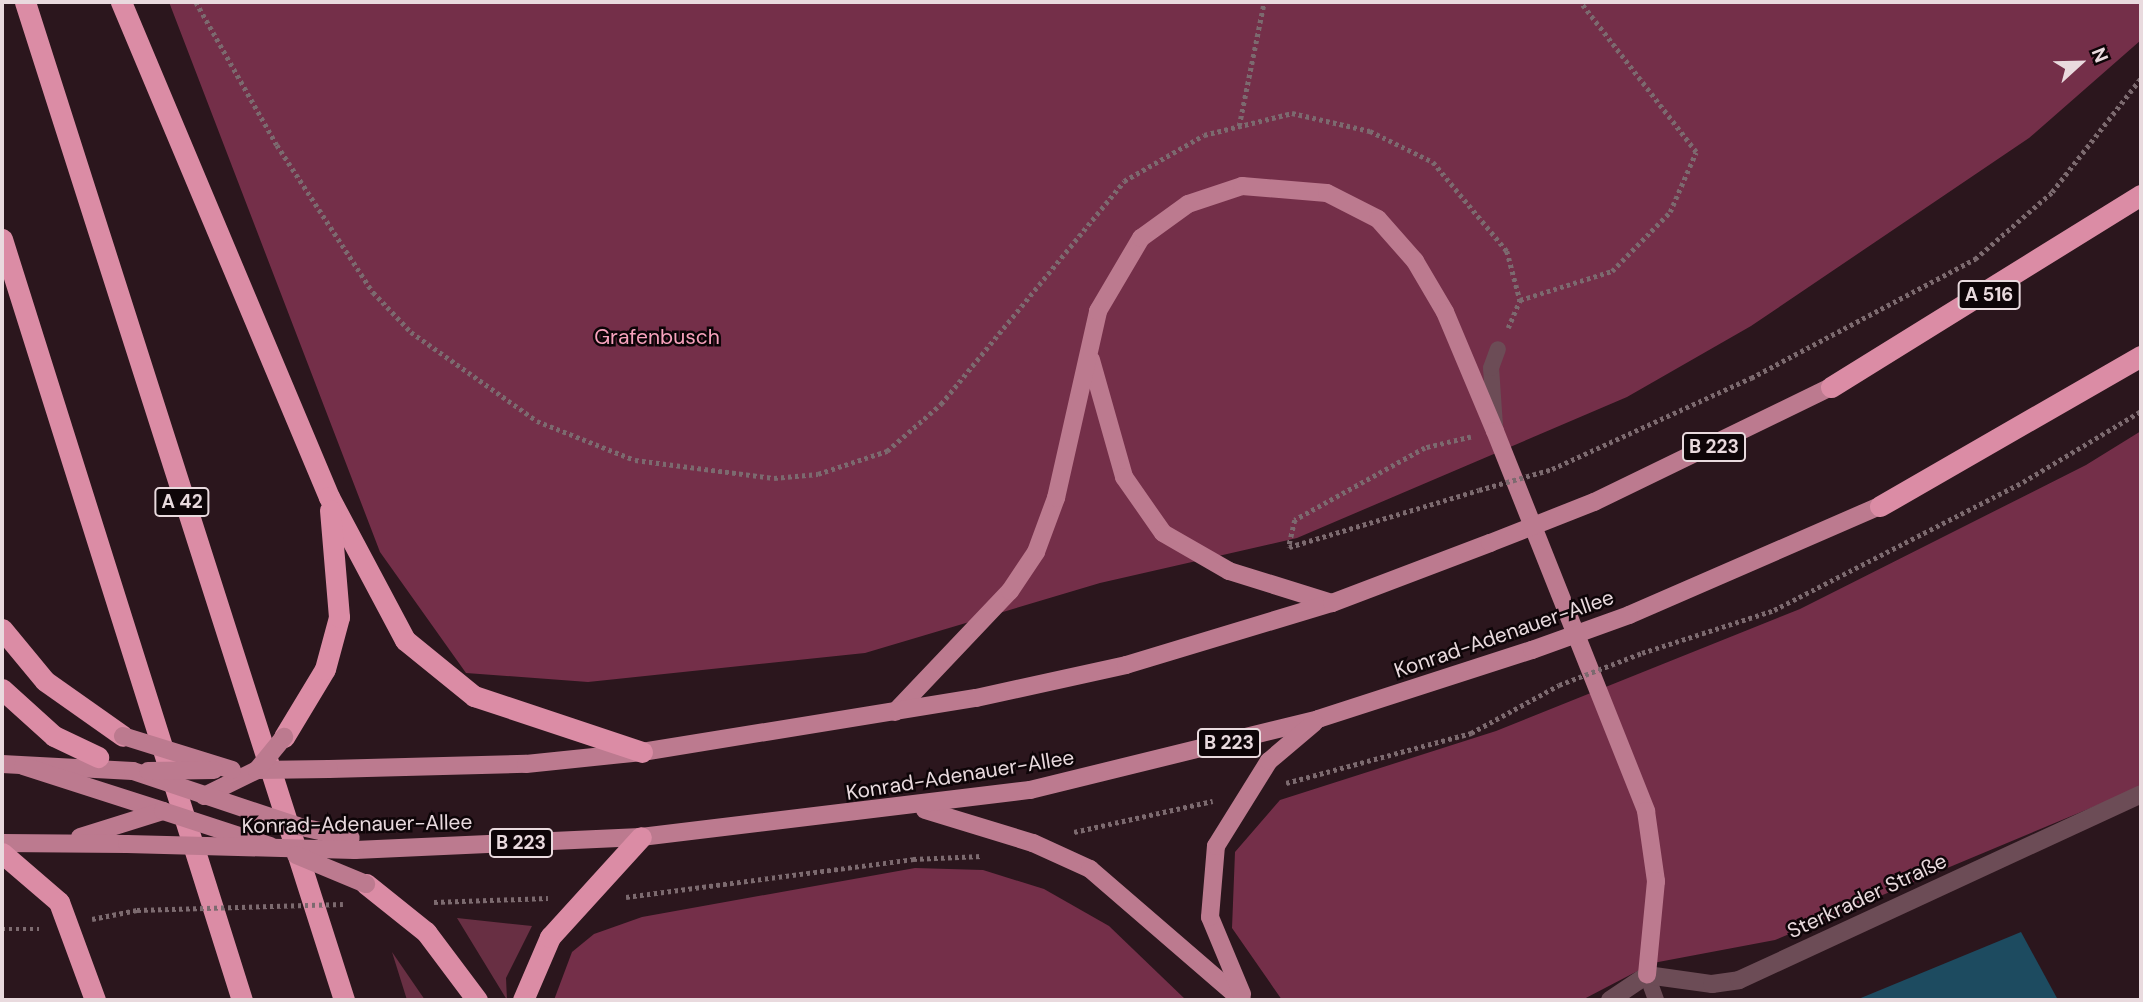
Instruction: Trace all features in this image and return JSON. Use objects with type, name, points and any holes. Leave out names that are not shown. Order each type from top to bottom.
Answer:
[{"type":"highway","name":"A 42","points":[[25,2],[344,1000]]},
{"type":"highway","points":[[121,2],[329,497],[405,640],[439,673],[508,710],[642,752]]},
{"type":"highway","name":"A 516","points":[[1831,387],[2141,195]]},
{"type":"highway","points":[[2,239],[242,1000]]},
{"type":"highway","points":[[1880,506],[2141,356]]},
{"type":"highway","points":[[284,737],[307,705],[339,617],[329,497]]},
{"type":"highway","points":[[2,629],[74,706],[123,736]]},
{"type":"highway","points":[[2,689],[54,736],[101,763]]},
{"type":"highway","points":[[523,1000],[550,937],[641,837]]},
{"type":"highway","points":[[2,853],[59,902],[95,1000]]},
{"type":"highway","points":[[366,884],[426,932],[477,1000]]},
{"type":"main road","points":[[895,712],[1010,591],[1036,552],[1109,285],[1163,219],[1242,186],[1299,186],[1353,204],[1398,238],[1445,312],[1646,811],[1656,881],[1647,975]]},
{"type":"main road","points":[[1090,357],[1124,477],[1163,533],[1229,571],[1332,603]]},
{"type":"main road","name":"B 223","points":[[133,771],[257,771],[526,764],[642,752],[895,712],[1072,678],[1332,603],[1490,543],[1594,502],[1831,387]]},
{"type":"main road","name":"Konrad-Adenauer-Allee","points":[[2,843],[67,841],[290,853],[353,844],[400,848],[641,837],[918,808],[1124,770],[1318,719],[1532,650],[1629,615],[1880,506]]},
{"type":"main road","points":[[1244,1000],[1214,932],[1209,898],[1216,846],[1244,794],[1269,761],[1318,719]]},
{"type":"main road","points":[[123,736],[232,770]]},
{"type":"main road","points":[[67,841],[204,796],[257,771],[284,737]]},
{"type":"main road","points":[[2,764],[23,766],[101,763],[133,771],[353,844]]},
{"type":"main road","points":[[23,766],[113,799],[163,811],[290,853],[366,884]]},
{"type":"main road","points":[[918,808],[1033,843],[1090,869],[1131,899],[1244,1000]]},
{"type":"street","name":"Sterkrader Straße","points":[[1647,975],[1678,974],[1712,984],[1739,980],[2141,794]]},
{"type":"street","points":[[1610,1000],[1647,975]]},
{"type":"lane","points":[[1495,431],[1491,368],[1499,349]]},
{"type":"lane","points":[[1647,975],[1656,1000]]},
{"type":"path","points":[[196,2],[277,145],[373,292],[411,332],[495,396],[586,443],[635,460],[726,477],[818,474],[887,451],[941,404],[1124,181],[1204,135],[1292,113],[1370,131],[1433,162],[1507,251],[1520,300],[1499,349]]},
{"type":"path","points":[[1239,126],[1264,2]]},
{"type":"path","points":[[1520,300],[1612,271],[1670,212],[1696,152],[1580,2]]},
{"type":"path","points":[[1495,431],[1425,448],[1295,520],[1289,547],[1552,469],[1751,378],[1975,259],[2052,192],[2141,78]]},
{"type":"path","points":[[1033,843],[1244,794],[1471,733],[1559,685],[1642,653],[1774,610],[2023,482],[2141,411]]},
{"type":"path","points":[[137,910],[585,896],[618,898],[913,859],[990,857]]},
{"type":"shaded area","points":[[457,918],[532,926],[506,978],[507,1000]]},
{"type":"shaded area","points":[[392,952],[425,1000],[407,1000]]},
{"type":"green space","name":"Grafenbusch","points":[[169,2],[2141,2],[2141,40],[2029,138],[1751,326],[1627,397],[1297,538],[1100,583],[865,653],[588,682],[466,673],[380,552]]},
{"type":"green space","points":[[2141,431],[2141,787],[1775,940],[1653,963],[1582,1000],[1282,1000],[1232,928],[1235,852],[1280,800],[1496,731],[1800,609],[2086,465]]},
{"type":"green space","points":[[915,868],[983,870],[1044,889],[1109,926],[1186,1000],[554,1000],[572,952],[594,934],[642,917]]},
{"type":"building","points":[[2021,932],[2058,1000],[1856,1000]]}]
